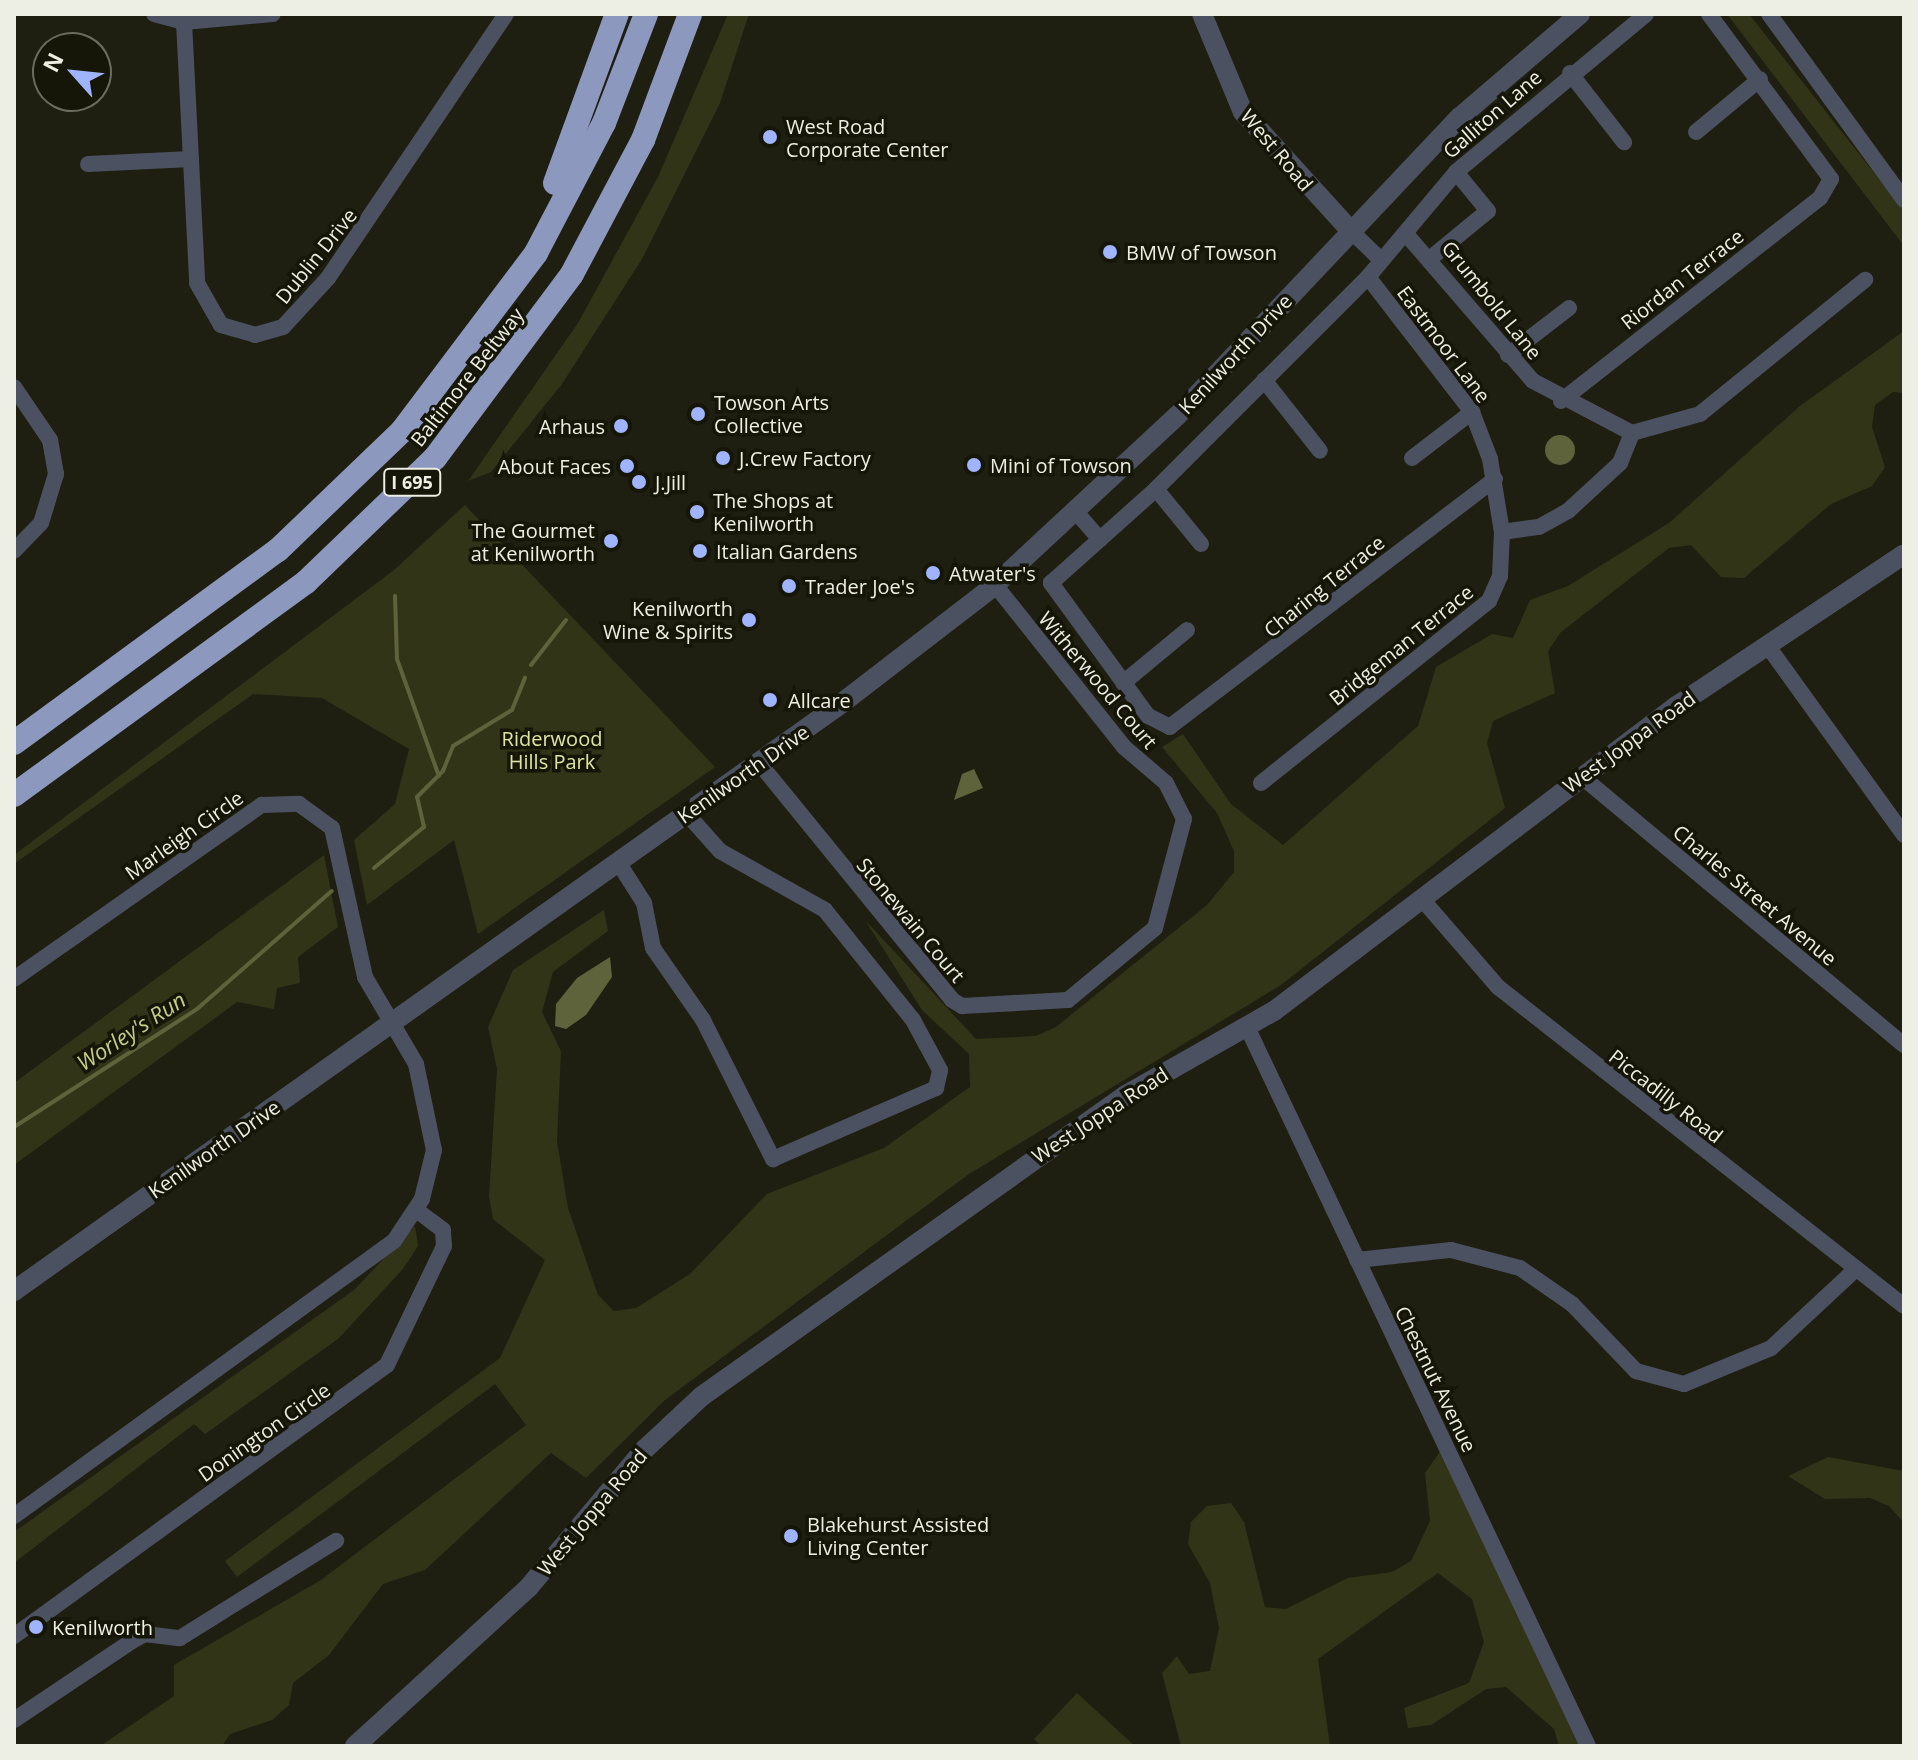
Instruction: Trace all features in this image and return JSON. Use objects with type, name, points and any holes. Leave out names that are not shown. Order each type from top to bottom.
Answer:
[{"type":"highway","points":[[457,365],[526,248],[576,141],[617,14]]},
{"type":"highway","name":"Baltimore Beltway","points":[[14,743],[278,550],[402,431],[457,365],[564,201],[646,14]]},
{"type":"highway","name":"Baltimore Beltway","points":[[14,795],[306,582],[435,458],[572,274],[678,55],[691,14]]},
{"type":"street","points":[[154,14],[184,22],[273,14]]},
{"type":"street","name":"Dublin Drive","points":[[184,22],[201,298],[221,325],[270,333],[300,313],[337,266],[506,14]]},
{"type":"street","name":"West Road","points":[[1202,14],[1243,112],[1351,231]]},
{"type":"street","name":"Kenilworth Drive","points":[[14,1291],[759,763],[995,585],[1077,513],[1460,117],[1580,14]]},
{"type":"street","name":"Galliton Lane","points":[[1123,683],[1051,583],[1156,489],[1368,277],[1406,234],[1412,218],[1456,172],[1570,73],[1625,20],[1646,14]]},
{"type":"street","points":[[1696,132],[1760,79],[1709,14]]},
{"type":"street","points":[[1769,14],[1904,200]]},
{"type":"street","points":[[1570,73],[1624,142]]},
{"type":"street","name":"Riordan Terrace","points":[[1561,401],[1826,188],[1831,170],[1760,79]]},
{"type":"street","points":[[88,164],[191,159]]},
{"type":"street","points":[[1432,257],[1488,211],[1456,172]]},
{"type":"street","points":[[1351,231],[1381,260]]},
{"type":"street","name":"Grumbold Lane","points":[[1406,234],[1432,257],[1508,355],[1561,401],[1632,433]]},
{"type":"street","name":"Eastmoor Lane","points":[[1368,277],[1472,412],[1495,479],[1502,532]]},
{"type":"street","points":[[1502,532],[1539,527],[1568,511],[1620,463],[1632,433],[1700,414],[1865,280]]},
{"type":"street","points":[[1508,355],[1569,308]]},
{"type":"street","points":[[1264,380],[1320,451]]},
{"type":"street","points":[[14,387],[50,440],[56,474],[41,523],[14,551]]},
{"type":"street","points":[[1412,458],[1472,412]]},
{"type":"street","name":"Charing Terrace","points":[[1123,683],[1155,723],[1179,725],[1495,479]]},
{"type":"street","points":[[1156,489],[1201,544]]},
{"type":"street","points":[[1077,513],[1100,539]]},
{"type":"street","name":"Bridgeman Terrace","points":[[1261,783],[1489,601],[1500,576],[1502,532]]},
{"type":"street","name":"West Joppa Road","points":[[355,1746],[529,1587],[645,1449],[702,1396],[1126,1095],[1248,1029],[1581,776],[1767,645],[1904,554]]},
{"type":"street","name":"Witherwood Court","points":[[995,585],[1124,747],[1166,783],[1184,819],[1165,912],[1114,962]]},
{"type":"street","points":[[1123,683],[1187,630]]},
{"type":"street","points":[[1767,645],[1904,835]]},
{"type":"street","name":"Stonewain Court","points":[[759,763],[936,987],[962,1006],[1053,1005],[1114,962]]},
{"type":"street","name":"Charles Street Avenue","points":[[1581,776],[1904,1045]]},
{"type":"street","name":"Marleigh Circle","points":[[14,979],[262,805],[288,803],[312,810],[332,828],[365,977],[390,1023]]},
{"type":"street","points":[[618,862],[644,903],[653,948],[703,1020],[773,1159],[936,1088],[940,1070],[913,1020],[825,910],[720,851],[687,814]]},
{"type":"street","name":"Piccadilly Road","points":[[1421,898],[1498,987],[1904,1306]]},
{"type":"street","points":[[14,1516],[394,1241],[416,1210],[430,1175],[432,1125],[416,1064],[390,1023]]},
{"type":"street","name":"Chestnut Avenue","points":[[1248,1029],[1588,1746]]},
{"type":"street","name":"Donington Circle","points":[[14,1636],[387,1365],[444,1246],[443,1230],[416,1210]]},
{"type":"street","points":[[1357,1260],[1451,1250],[1520,1268],[1572,1304],[1636,1371],[1684,1384],[1771,1348],[1855,1270]]},
{"type":"street","points":[[14,1720],[132,1641],[145,1634],[180,1638],[336,1541]]},
{"type":"green space","points":[[728,14],[749,14],[720,103],[642,259],[562,384],[491,472],[468,481],[578,323],[658,177]]},
{"type":"green space","points":[[1727,14],[1749,14],[1904,211],[1904,246]]},
{"type":"green space","points":[[1904,331],[1904,393],[1893,392],[1875,405],[1872,427],[1885,467],[1872,486],[1831,504],[1744,578],[1721,577],[1691,545],[1669,548],[1561,632],[1548,651],[1555,693],[1493,721],[1487,743],[1505,808],[1281,985],[969,1174],[665,1400],[586,1478],[551,1453],[425,1570],[383,1584],[329,1655],[293,1683],[289,1705],[272,1720],[230,1734],[222,1746],[100,1746],[174,1696],[174,1665],[321,1580],[526,1425],[495,1384],[237,1577],[225,1561],[500,1358],[545,1260],[493,1219],[489,1196],[497,1069],[488,1027],[513,970],[604,910],[608,931],[553,972],[542,1012],[561,1051],[557,1141],[568,1208],[598,1295],[614,1311],[636,1308],[690,1274],[767,1194],[884,1148],[970,1087],[969,1054],[922,1010],[865,920],[976,1039],[1036,1036],[1056,1027],[1207,905],[1234,872],[1234,851],[1217,813],[1162,747],[1183,734],[1231,804],[1283,845],[1418,726],[1436,667],[1492,634],[1513,638],[1530,600],[1568,586],[1669,523],[1800,406]]},
{"type":"green space","name":"Riderwood Hills Park","points":[[465,505],[715,767],[478,934],[454,840],[367,905],[354,840],[395,804],[409,749],[322,698],[253,694],[14,864],[14,855],[394,570]]},
{"type":"green space","points":[[324,855],[338,927],[298,957],[300,983],[277,988],[274,1009],[237,1002],[14,1165],[14,1083]]},
{"type":"green space","points":[[415,1226],[418,1246],[403,1269],[339,1338],[205,1434],[194,1424],[14,1563],[14,1532],[354,1290]]},
{"type":"green space","points":[[1441,1450],[1582,1746],[1559,1746],[1554,1729],[1506,1687],[1486,1689],[1431,1725],[1408,1728],[1404,1708],[1469,1683],[1484,1642],[1472,1599],[1438,1573],[1318,1659],[1330,1746],[1181,1746],[1162,1673],[1177,1656],[1189,1674],[1210,1671],[1219,1628],[1210,1583],[1188,1544],[1191,1522],[1207,1506],[1231,1503],[1244,1522],[1265,1607],[1286,1609],[1348,1578],[1392,1572],[1411,1561],[1430,1521],[1425,1473]]},
{"type":"green space","points":[[1828,1457],[1904,1471],[1904,1523],[1889,1506],[1870,1498],[1825,1499],[1788,1476]]},
{"type":"green space","points":[[1077,1693],[1135,1746],[1041,1746],[1034,1739]]},
{"type":"shaded area","points":[[1560,435],[1571,439],[1575,450],[1571,461],[1560,465],[1549,461],[1545,450],[1549,439]]},
{"type":"shaded area","points":[[974,769],[983,788],[954,800],[962,774]]},
{"type":"shaded area","points":[[610,957],[612,977],[586,1015],[566,1029],[555,1026],[556,1004],[577,978]]},
{"type":"waterway","name":"Worley's Run","points":[[395,596],[397,659],[439,776]]},
{"type":"waterway","points":[[531,665],[566,620]]},
{"type":"waterway","points":[[374,868],[424,827],[417,797],[443,771],[453,746],[512,710],[525,678]]},
{"type":"waterway","name":"Worley's Run","points":[[14,1127],[197,1009],[332,891]]},
{"type":"place","name":"West Road Corporate Center","points":[[770,137]]},
{"type":"place","name":"BMW of Towson","points":[[1110,252]]},
{"type":"place","name":"Towson Arts Collective","points":[[698,414]]},
{"type":"place","name":"Arhaus","points":[[621,426]]},
{"type":"place","name":"J.Crew Factory","points":[[723,458]]},
{"type":"place","name":"Mini of Towson","points":[[974,465]]},
{"type":"place","name":"About Faces","points":[[627,466]]},
{"type":"place","name":"J.Jill","points":[[639,482]]},
{"type":"place","name":"The Shops at Kenilworth","points":[[697,512]]},
{"type":"place","name":"The Gourmet at Kenilworth","points":[[611,541]]},
{"type":"place","name":"Italian Gardens","points":[[700,551]]},
{"type":"place","name":"Atwater's","points":[[933,573]]},
{"type":"place","name":"Trader Joe's","points":[[789,586]]},
{"type":"place","name":"Kenilworth Wine & Spirits","points":[[749,620]]},
{"type":"place","name":"Allcare","points":[[770,700]]},
{"type":"place","name":"Blakehurst Assisted Living Center","points":[[791,1536]]},
{"type":"place","name":"Kenilworth","points":[[36,1627]]}]
